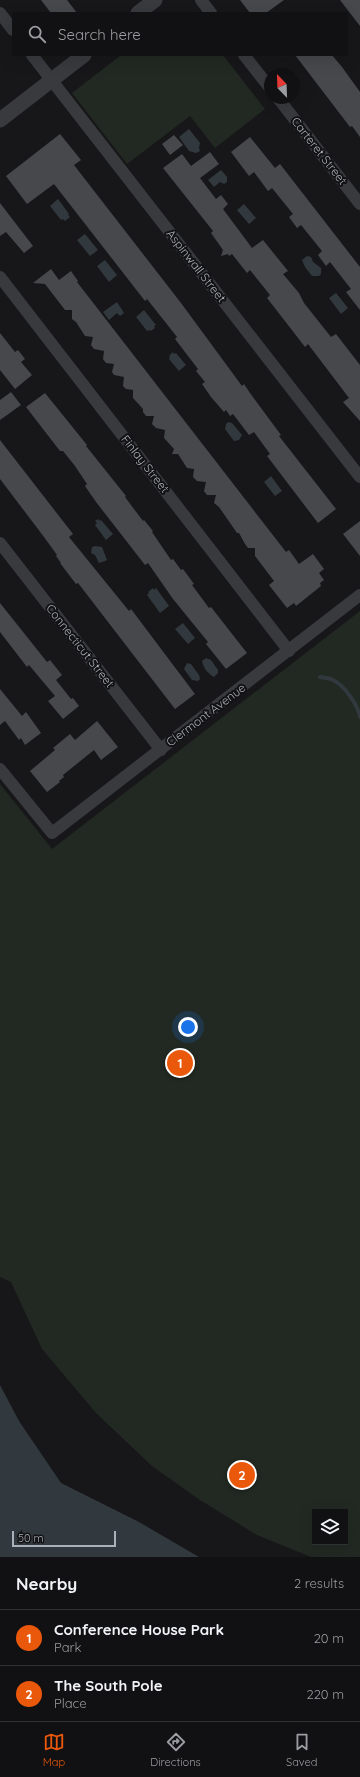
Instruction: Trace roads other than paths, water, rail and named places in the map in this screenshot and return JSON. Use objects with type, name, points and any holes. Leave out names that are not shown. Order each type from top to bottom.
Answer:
[{"type":"street","points":[[139,12],[155,0]]},
{"type":"street","points":[[201,0],[210,12]]},
{"type":"street","points":[[0,13],[12,29]]},
{"type":"street","name":"Aspinwall Street","points":[[33,56],[360,477]]},
{"type":"street","points":[[0,120],[83,56]]},
{"type":"street","points":[[245,56],[264,80]]},
{"type":"street","name":"Carteret Street","points":[[283,104],[360,204]]},
{"type":"street","name":"Finlay Street","points":[[0,277],[289,651]]},
{"type":"street","name":"Connecticut Street","points":[[0,543],[161,750]]},
{"type":"street","name":"Clermont Avenue","points":[[0,769],[52,833],[360,595]]},
{"type":"waterway","points":[[320,677],[332,679],[342,686],[353,701],[360,717]]},
{"type":"place","name":"Conference House Park","points":[[180,1063]]},
{"type":"place","name":"The South Pole","points":[[242,1475]]}]
